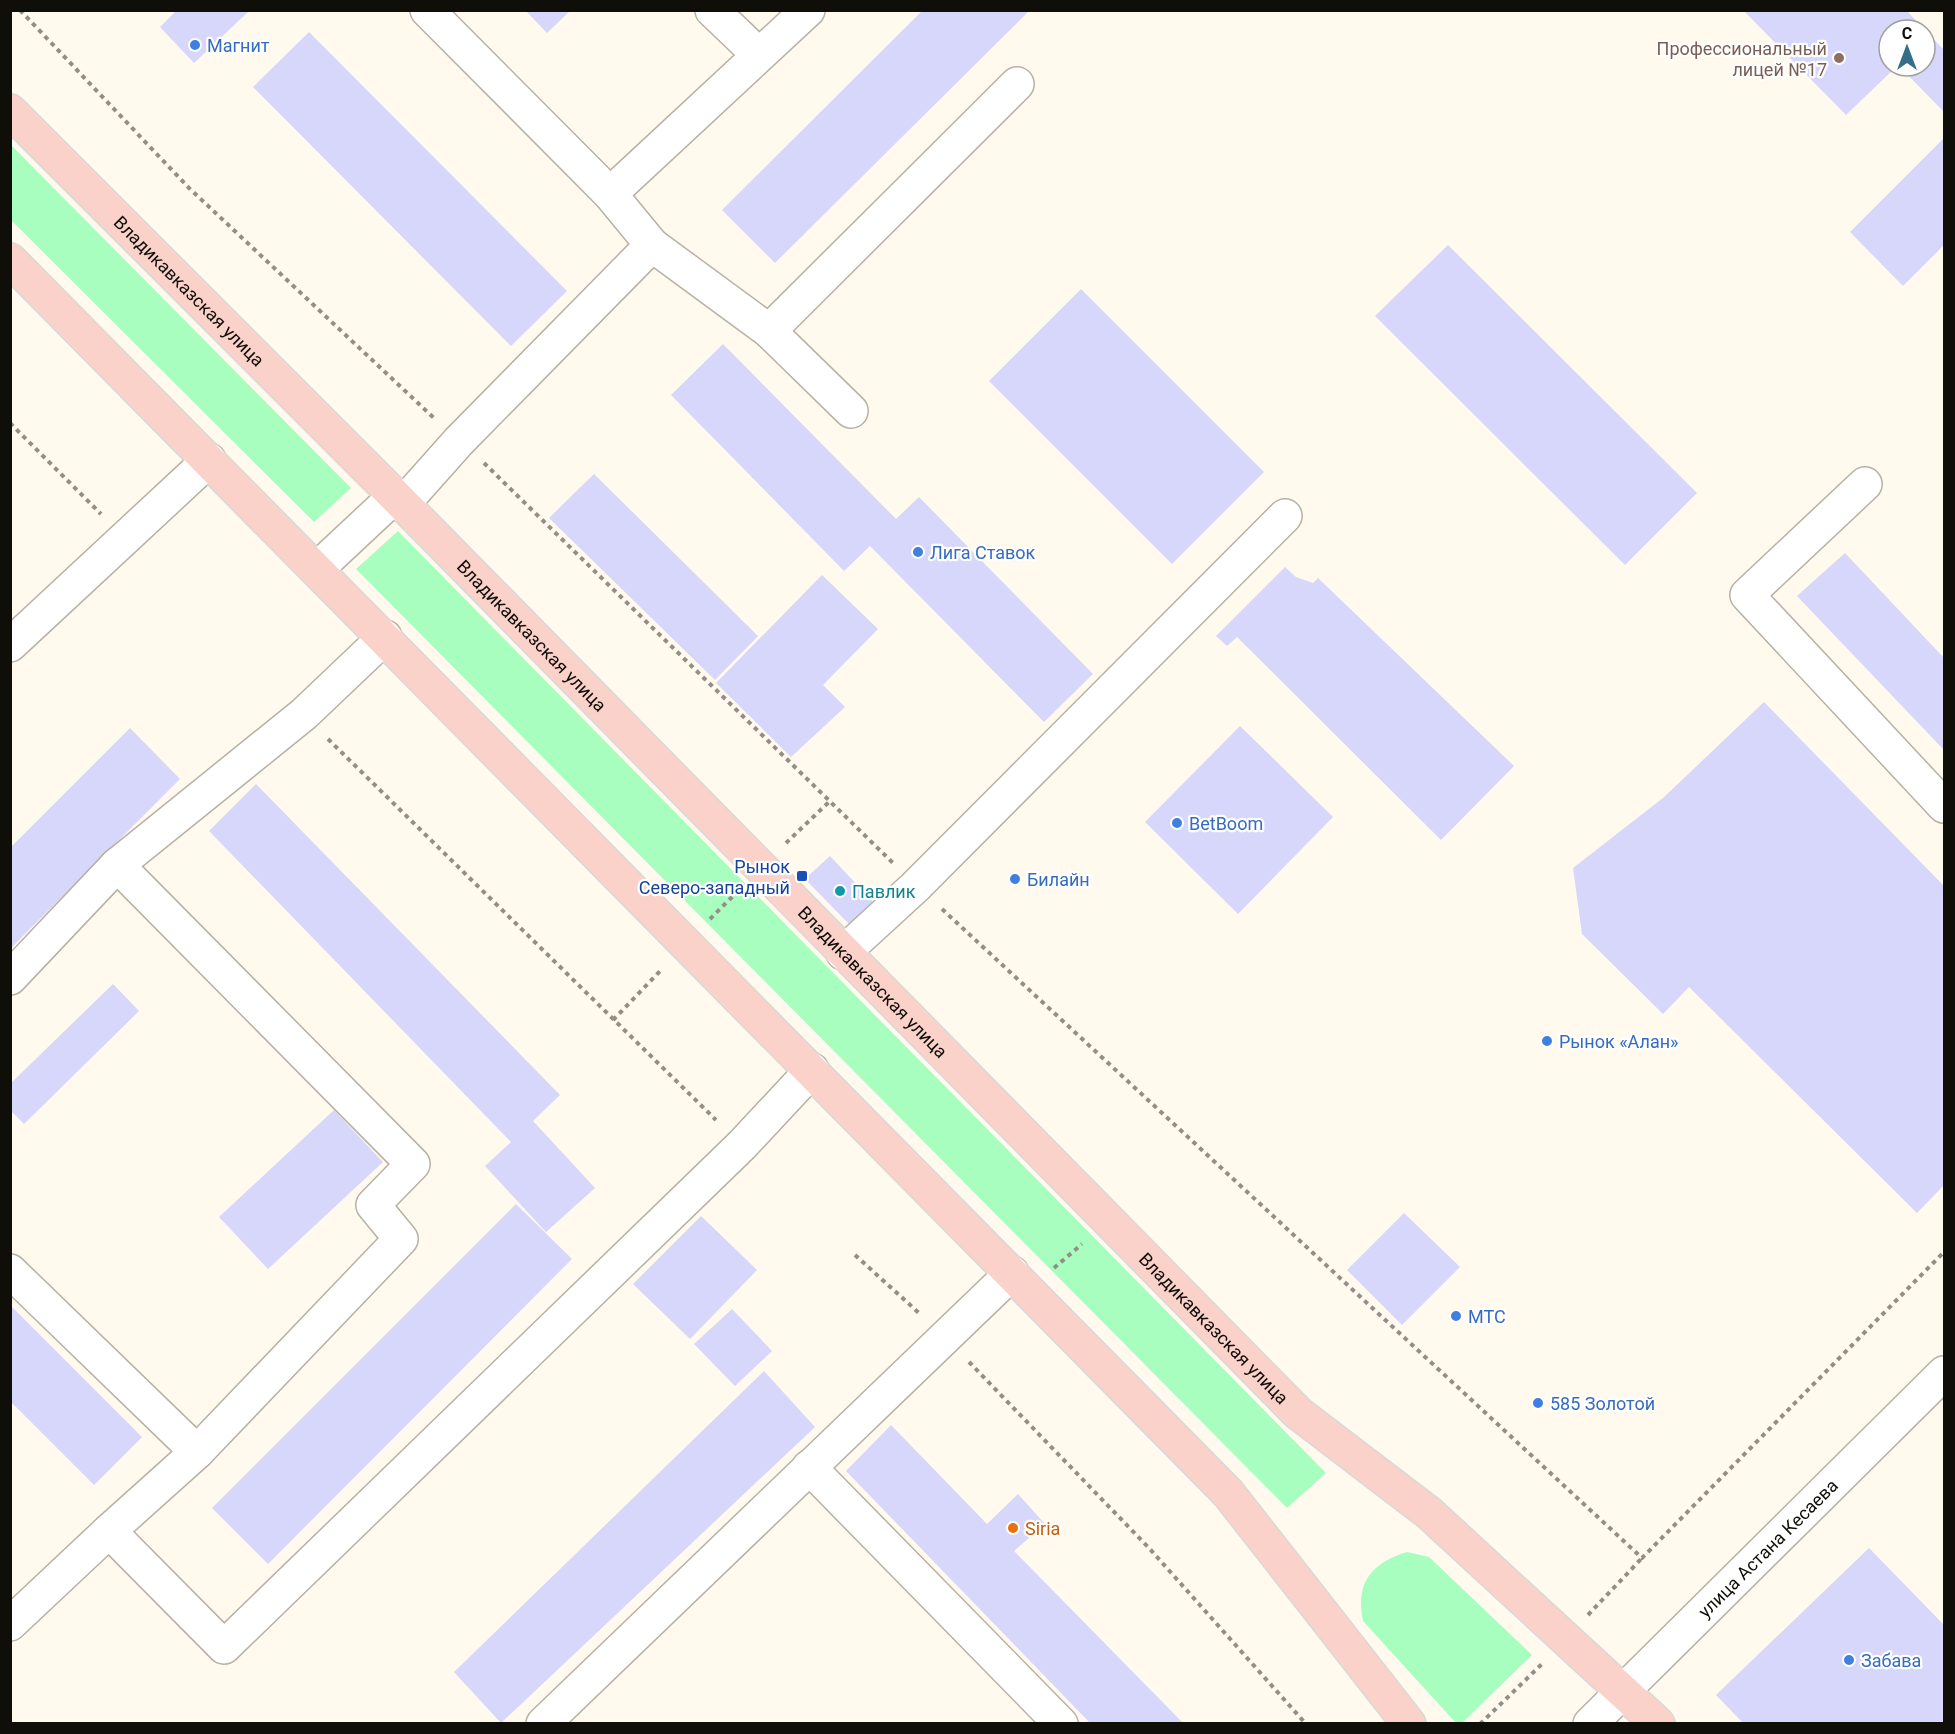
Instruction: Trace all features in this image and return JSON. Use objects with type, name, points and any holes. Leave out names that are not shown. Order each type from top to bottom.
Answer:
[{"type":"main road","name":"Владикавказская улица","points":[[10,111],[399,501],[1298,1413],[1429,1513],[1658,1724]]},
{"type":"main road","points":[[10,260],[318,568],[1228,1493],[1409,1724]]},
{"type":"street","points":[[427,10],[610,194],[652,245],[769,331],[851,411]]},
{"type":"street","points":[[712,10],[759,55]]},
{"type":"street","points":[[610,194],[808,10]]},
{"type":"street","points":[[769,331],[1017,84]]},
{"type":"street","points":[[318,568],[399,501],[652,245]]},
{"type":"street","points":[[10,645],[209,460]]},
{"type":"street","points":[[1864,484],[1747,595],[1944,806]]},
{"type":"street","points":[[843,953],[915,887],[1285,516]]},
{"type":"street","points":[[10,978],[117,865],[304,714],[385,637]]},
{"type":"street","points":[[10,1624],[197,1452],[401,1239],[373,1205],[413,1164],[117,865]]},
{"type":"street","points":[[109,1531],[224,1647],[742,1145],[812,1070]]},
{"type":"street","points":[[10,1271],[197,1452]]},
{"type":"street","points":[[543,1724],[1012,1273]]},
{"type":"street","name":"улица Астана Кесаева","points":[[1590,1724],[1944,1373]]},
{"type":"street","points":[[809,1467],[1060,1724]]},
{"type":"path","points":[[20,10],[189,188],[438,421]]},
{"type":"path","points":[[10,423],[125,538]]},
{"type":"path","points":[[477,456],[831,800],[915,887],[1000,961],[1642,1558],[1944,1252]]},
{"type":"path","points":[[304,714],[742,1145]]},
{"type":"path","points":[[784,846],[831,800]]},
{"type":"path","points":[[709,919],[741,888]]},
{"type":"path","points":[[613,1020],[667,965]]},
{"type":"path","points":[[1053,1269],[1085,1241]]},
{"type":"path","points":[[855,1255],[945,1338],[1149,1548],[1306,1724]]},
{"type":"path","points":[[1480,1724],[1541,1665]]},
{"type":"green space","points":[[11,145],[351,488],[314,522],[11,220]]},
{"type":"green space","points":[[398,531],[1326,1473],[1287,1508],[356,569]]},
{"type":"green space","points":[[1407,1552],[1429,1557],[1532,1655],[1462,1723],[1456,1723],[1363,1621],[1361,1596],[1368,1576],[1384,1562]]},
{"type":"building","name":"Магнит","points":[[177,10],[250,10],[194,63],[160,27]]},
{"type":"building","points":[[525,10],[571,10],[547,33]]},
{"type":"building","points":[[923,10],[1030,10],[775,263],[722,210]]},
{"type":"building","name":"Профессиональный лицей №17","points":[[1743,10],[1906,10],[1914,18],[1877,18],[1877,78],[1885,78],[1846,115]]},
{"type":"building","points":[[309,32],[567,291],[511,346],[253,87]]},
{"type":"building","name":"Профессиональный лицей №17","points":[[1937,43],[1944,50],[1944,112],[1911,78],[1937,78]]},
{"type":"building","points":[[1944,138],[1944,245],[1903,286],[1850,232]]},
{"type":"building","points":[[1448,245],[1697,493],[1625,565],[1375,316]]},
{"type":"building","points":[[1081,289],[1264,472],[1172,564],[989,381]]},
{"type":"building","points":[[723,344],[896,519],[919,497],[1093,674],[1044,722],[870,546],[844,571],[671,395]]},
{"type":"building","points":[[594,474],[758,636],[715,680],[549,518]]},
{"type":"building","points":[[1845,553],[1944,658],[1944,750],[1797,596]]},
{"type":"building","points":[[1285,567],[1296,577],[1313,583],[1318,578],[1514,766],[1441,840],[1237,637],[1227,646],[1216,636]]},
{"type":"building","points":[[822,575],[878,629],[823,685],[845,707],[791,757],[716,683]]},
{"type":"building","points":[[1764,702],[1944,886],[1944,1185],[1917,1213],[1689,987],[1663,1014],[1582,934],[1573,868],[1663,798]]},
{"type":"building","points":[[1240,726],[1333,817],[1238,914],[1145,822]]},
{"type":"building","points":[[130,728],[180,779],[10,949],[10,848]]},
{"type":"building","points":[[256,784],[560,1095],[533,1121],[595,1188],[546,1232],[485,1166],[511,1142],[209,831]]},
{"type":"building","name":"Павлик","points":[[830,856],[874,903],[851,926],[805,879]]},
{"type":"building","points":[[113,984],[139,1011],[24,1124],[10,1110],[10,1084]]},
{"type":"building","points":[[334,1110],[383,1162],[268,1269],[219,1217]]},
{"type":"building","points":[[516,1204],[572,1259],[268,1564],[212,1508]]},
{"type":"building","points":[[1404,1213],[1460,1267],[1402,1325],[1347,1270]]},
{"type":"building","points":[[701,1216],[757,1270],[690,1339],[633,1284]]},
{"type":"building","points":[[10,1305],[142,1437],[94,1485],[10,1401]]},
{"type":"building","points":[[732,1309],[772,1351],[735,1386],[694,1344]]},
{"type":"building","points":[[764,1371],[815,1427],[501,1723],[454,1672]]},
{"type":"building","points":[[891,1425],[987,1524],[1018,1494],[1045,1524],[1014,1551],[1184,1724],[1091,1724],[846,1471]]},
{"type":"building","name":"Забава","points":[[1869,1548],[1944,1625],[1944,1724],[1744,1724],[1716,1695]]},
{"type":"place","name":"Магнит","points":[[195,45]]},
{"type":"place","name":"Профессиональный лицей №17","points":[[1839,58]]},
{"type":"place","name":"Лига Ставок","points":[[918,552]]},
{"type":"place","name":"BetBoom","points":[[1177,823]]},
{"type":"place","name":"Рынок Северо-западный","points":[[802,876]]},
{"type":"place","name":"Билайн","points":[[1015,879]]},
{"type":"place","name":"Павлик","points":[[840,891]]},
{"type":"place","name":"Рынок «Алан»","points":[[1547,1041]]},
{"type":"place","name":"МТС","points":[[1456,1316]]},
{"type":"place","name":"585 Золотой","points":[[1538,1403]]},
{"type":"place","name":"Siria","points":[[1013,1528]]},
{"type":"place","name":"Забава","points":[[1849,1660]]}]
